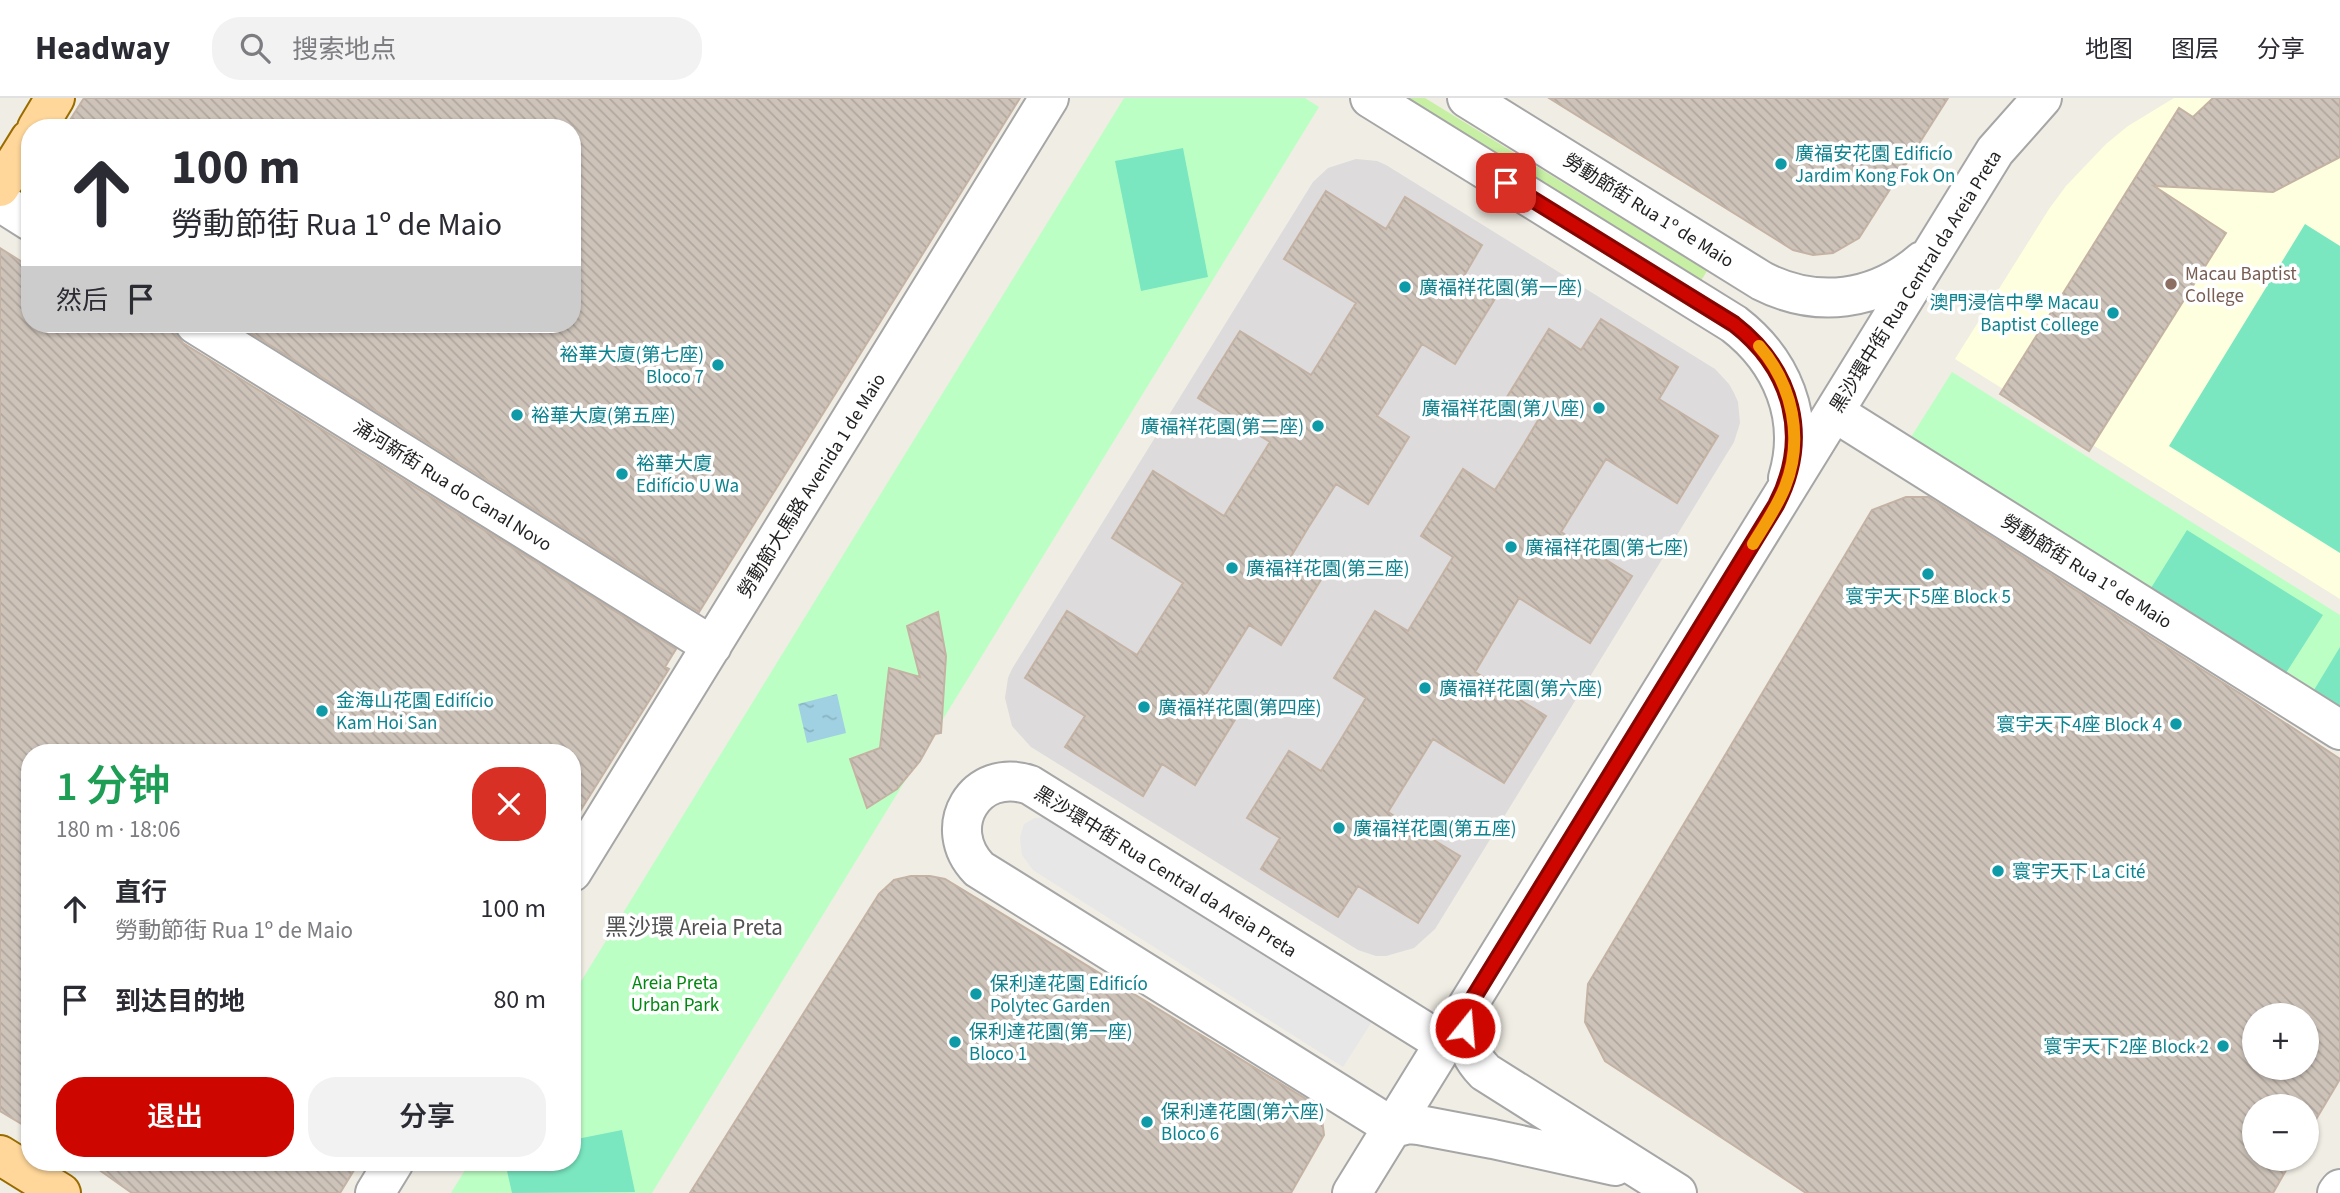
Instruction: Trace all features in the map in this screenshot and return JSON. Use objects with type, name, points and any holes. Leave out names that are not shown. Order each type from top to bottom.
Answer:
[{"type":"main road","points":[[42,119],[55,98]]},
{"type":"main road","points":[[0,187],[21,153]]},
{"type":"main road","points":[[0,1155],[21,1168]]},
{"type":"main road","points":[[26,1171],[61,1193]]},
{"type":"street","name":"勞動節大馬路 Avenida 1 de Maio","points":[[581,857],[1049,98]]},
{"type":"street","points":[[1370,98],[1751,337],[1765,353],[1782,381],[1792,412],[1794,444],[1789,476],[1776,505]]},
{"type":"street","name":"勞動節街 Rua 1º de Maio","points":[[1467,98],[1762,281],[1784,291],[1819,298],[1842,298],[1877,289],[1906,274],[1923,260],[1943,235]]},
{"type":"street","name":"黑沙環中街 Rua Central da Areia Preta","points":[[1352,1193],[1995,151],[2042,98]]},
{"type":"street","points":[[0,202],[21,215]]},
{"type":"street","points":[[1697,302],[1718,301],[1730,289],[1733,272],[1724,257]]},
{"type":"street","name":"涌河新街 Rua do Canal Novo","points":[[209,333],[712,646]]},
{"type":"street","name":"勞動節街 Rua 1º de Maio","points":[[1834,412],[2340,730]]},
{"type":"street","name":"黑沙環中街 Rua Central da Areia Preta","points":[[1394,1128],[979,869],[962,842],[963,819],[969,804],[985,788],[1000,783],[1030,785],[1445,1044]]},
{"type":"street","points":[[1469,1005],[1465,1019],[1466,1039],[1473,1057],[1485,1072],[1676,1193]]},
{"type":"street","points":[[1394,1128],[1419,1125],[1645,1173]]},
{"type":"street","points":[[375,1193],[388,1171]]},
{"type":"shaded area","name":"Macau Baptist College","points":[[2174,98],[2340,98],[2340,599],[1955,359],[2066,186],[2106,144],[2128,126]]},
{"type":"shaded area","points":[[1356,159],[1377,161],[1386,165],[1715,369],[1734,393],[1738,402],[1740,423],[1734,442],[1435,929],[1414,948],[1386,956],[1358,950],[1031,747],[1012,726],[1005,698],[1012,669],[1313,182],[1328,168]]},
{"type":"shaded area","points":[[1048,817],[1371,1023],[1343,1067],[1033,870],[1022,855],[1020,838],[1024,824],[1035,818]]},
{"type":"green space","name":"Areia Preta Urban Park","points":[[1124,98],[1305,98],[1319,107],[652,1193],[451,1193],[464,1171],[581,1171],[581,981]]},
{"type":"green space","points":[[1395,98],[1425,98],[1707,271],[1699,284]]},
{"type":"green space","points":[[1183,148],[1208,277],[1141,291],[1115,161]]},
{"type":"green space","points":[[2305,224],[2340,246],[2340,553],[2169,446]]},
{"type":"green space","points":[[1952,372],[2340,615],[2340,717],[1906,445]]},
{"type":"green space","points":[[2187,530],[2323,615],[2286,673],[2151,588]]},
{"type":"green space","points":[[2340,647],[2340,706],[2314,690]]},
{"type":"green space","points":[[622,1130],[635,1192],[512,1193],[507,1171],[581,1171],[581,1138]]},
{"type":"water","points":[[837,694],[846,733],[807,743],[798,704]]},
{"type":"building","name":"裕華大廈 Edifício U Wa","points":[[84,98],[1020,98],[699,612],[250,333],[581,333],[581,119],[71,119]]},
{"type":"building","name":"廣福安花園 Edificío Jardim Kong Fok On","points":[[1549,98],[1948,98],[1859,238],[1833,253],[1813,255],[1793,250]]},
{"type":"building","name":"澳門浸信中學 Macau Baptist College","points":[[2213,98],[2340,98],[2340,157],[2273,192],[2154,186],[2226,233],[2089,451],[2000,394],[2179,108],[2193,117]]},
{"type":"building","points":[[1326,191],[1386,229],[1405,197],[1482,245],[1464,276],[1496,297],[1455,364],[1422,344],[1377,416],[1409,437],[1368,504],[1336,484],[1308,528],[1290,558],[1322,578],[1281,645],[1249,625],[1204,697],[1236,718],[1195,785],[1162,764],[1143,796],[1065,747],[1085,716],[1025,678],[1067,611],[1137,655],[1183,583],[1112,538],[1153,471],[1224,516],[1270,442],[1198,398],[1240,331],[1311,375],[1356,303],[1284,259]]},
{"type":"building","name":"金海山花園 Edifício Kam Hoi San","points":[[0,248],[21,261],[21,333],[175,333],[183,343],[676,649],[665,667],[669,669],[581,810],[581,744],[21,744],[21,1124],[0,1111]]},
{"type":"building","points":[[1601,319],[1678,367],[1659,399],[1718,436],[1677,503],[1606,459],[1561,532],[1632,576],[1590,643],[1519,598],[1475,672],[1546,716],[1504,783],[1433,739],[1388,812],[1460,856],[1418,923],[1358,886],[1338,917],[1261,869],[1280,838],[1247,818],[1289,751],[1321,771],[1338,744],[1366,698],[1334,678],[1375,611],[1408,631],[1453,557],[1421,536],[1463,469],[1495,490],[1524,444],[1540,417],[1507,397],[1549,329],[1581,350]]},
{"type":"building","name":"寰宇天下 La Cité","points":[[1906,497],[1928,497],[2340,759],[2340,1079],[2319,1114],[2319,1094],[2242,1094],[2242,1171],[2286,1171],[2273,1193],[1806,1193],[1605,1061],[1585,1022],[1588,984],[1872,510]]},
{"type":"building","points":[[938,612],[946,656],[941,733],[935,734],[920,761],[897,789],[867,808],[850,759],[880,748],[889,668],[920,677],[907,626]]},
{"type":"building","name":"保利達花園 Edificío Polytec Garden","points":[[911,876],[945,879],[1311,1102],[1322,1119],[1324,1135],[1291,1193],[690,1193],[879,894],[894,880]]},
{"type":"building","points":[[101,1171],[353,1171],[340,1193],[132,1193]]},
{"type":"slow traffic","points":[[1753,544],[1785,486],[1794,444],[1792,412],[1782,381],[1759,346]]},
{"type":"place","name":"廣福安花園 Edificío Jardim Kong Fok On","points":[[1781,164]]},
{"type":"place","name":"Macau Baptist College","points":[[2171,284]]},
{"type":"place","name":"廣福祥花園(第一座)","points":[[1405,287]]},
{"type":"place","name":"澳門浸信中學 Macau Baptist College","points":[[2113,313]]},
{"type":"place","name":"裕華大廈(第七座) Bloco 7","points":[[718,365]]},
{"type":"place","name":"廣福祥花園(第八座)","points":[[1599,408]]},
{"type":"place","name":"裕華大廈(第五座)","points":[[517,415]]},
{"type":"place","name":"廣福祥花園(第二座)","points":[[1318,426]]},
{"type":"place","name":"裕華大廈 Edifício U Wa","points":[[622,474]]},
{"type":"place","name":"廣福祥花園(第七座)","points":[[1511,547]]},
{"type":"place","name":"廣福祥花園(第三座)","points":[[1232,568]]},
{"type":"place","name":"寰宇天下5座 Block 5","points":[[1928,574]]},
{"type":"place","name":"廣福祥花園(第六座)","points":[[1425,688]]},
{"type":"place","name":"廣福祥花園(第四座)","points":[[1144,707]]},
{"type":"place","name":"金海山花園 Edifício Kam Hoi San","points":[[322,711]]},
{"type":"place","name":"寰宇天下4座 Block 4","points":[[2176,724]]},
{"type":"place","name":"廣福祥花園(第五座)","points":[[1339,828]]},
{"type":"place","name":"寰宇天下 La Cité","points":[[1998,871]]},
{"type":"place","name":"保利達花園 Edificío Polytec Garden","points":[[976,994]]},
{"type":"place","name":"保利達花園(第一座) Bloco 1","points":[[955,1042]]},
{"type":"place","name":"寰宇天下2座 Block 2","points":[[2223,1046]]},
{"type":"place","name":"保利達花園(第六座) Bloco 6","points":[[1147,1122]]},
{"type":"district","name":"黑沙環 Areia Preta","points":[[694,927]]},
{"type":"route","points":[[1465,1028],[1469,1005],[1776,505],[1789,476],[1794,444],[1792,412],[1782,381],[1765,353],[1751,337],[1506,183]]}]
